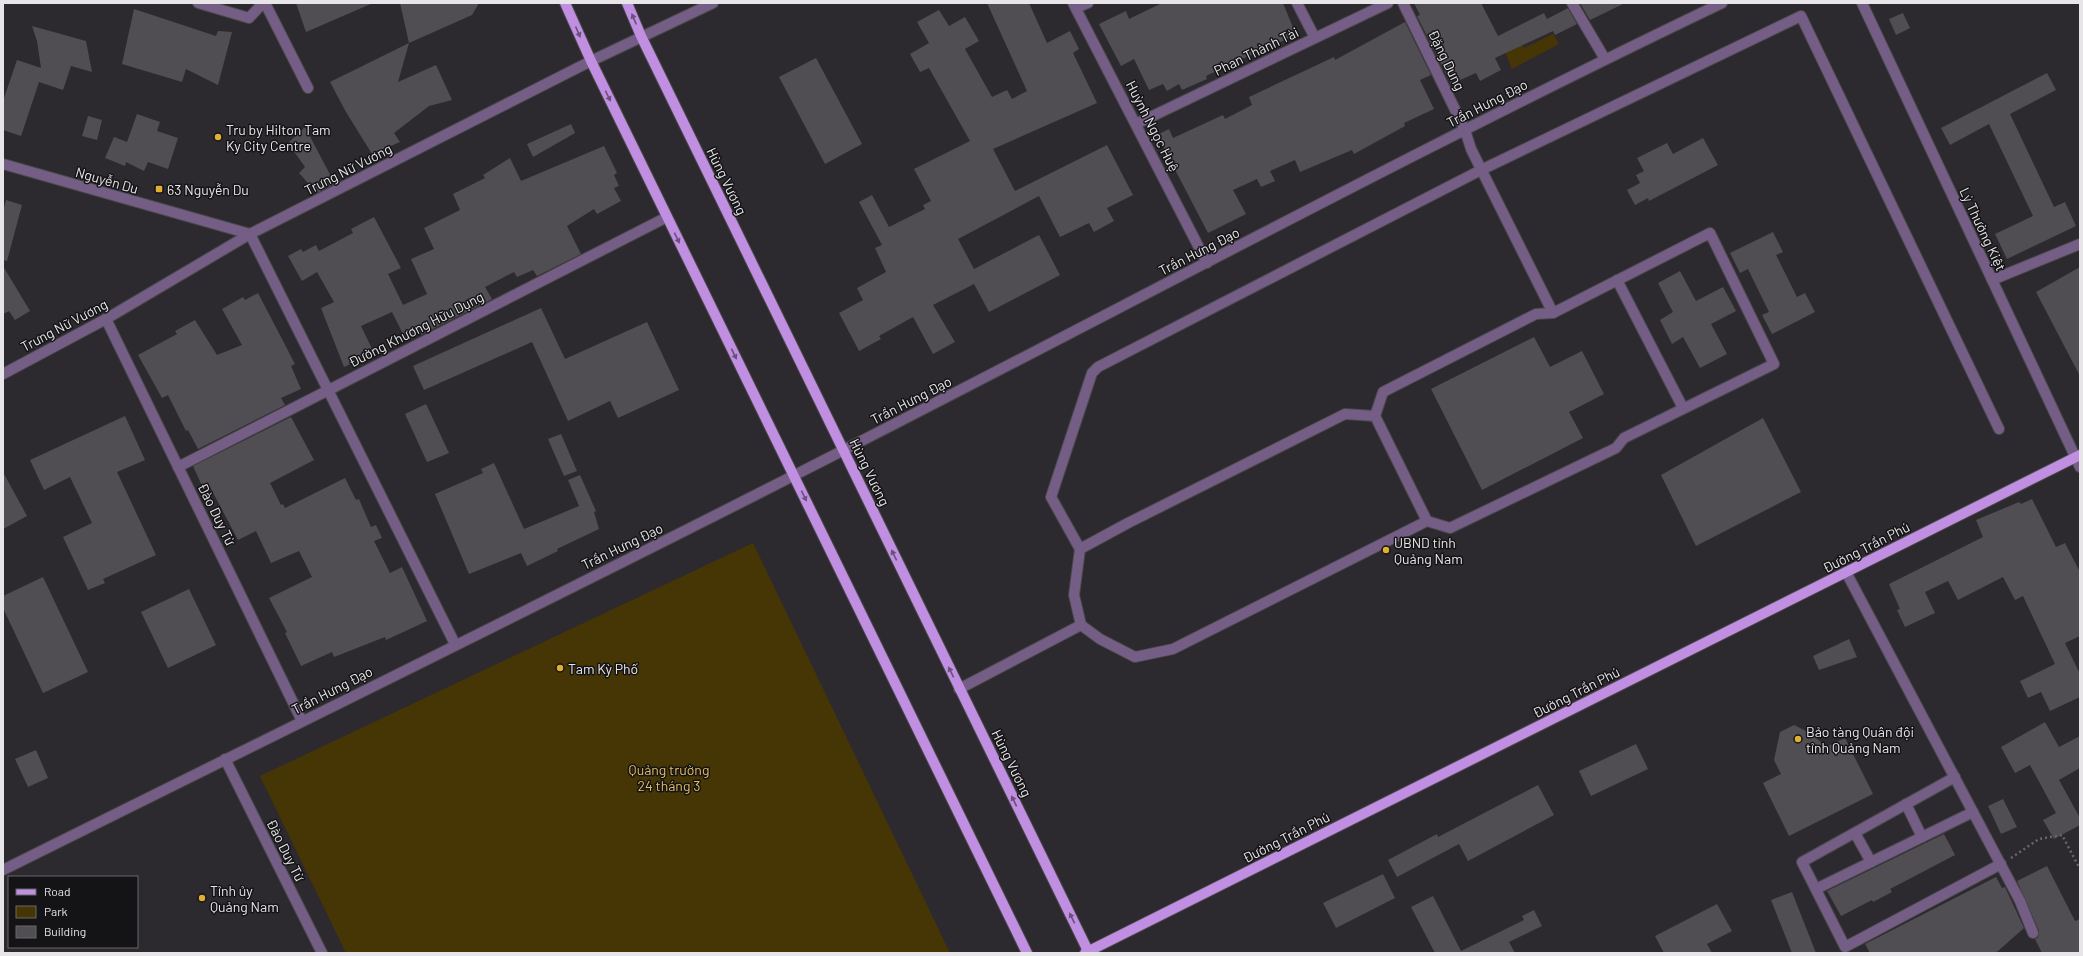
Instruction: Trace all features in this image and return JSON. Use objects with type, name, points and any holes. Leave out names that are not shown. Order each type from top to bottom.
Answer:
[{"type":"main road","points":[[565,3],[591,61],[1027,953]]},
{"type":"main road","name":"Hùng Vương","points":[[627,3],[641,36],[844,450],[1087,952]]},
{"type":"main road","name":"Đường Trần Phú","points":[[1087,952],[1846,572],[2079,460]]},
{"type":"street","points":[[198,3],[249,18],[264,3],[308,88]]},
{"type":"street","name":"Trưng Nữ Vương","points":[[3,374],[106,319],[250,234],[641,36],[712,3]]},
{"type":"street","points":[[1075,6],[1088,3]]},
{"type":"street","points":[[1297,3],[1315,38]]},
{"type":"street","name":"Phan Thành Tài","points":[[1136,124],[1388,3]]},
{"type":"street","name":"Đặng Dung","points":[[1403,3],[1465,130],[1470,149],[1553,313]]},
{"type":"street","points":[[1572,3],[1605,59]]},
{"type":"street","name":"Lý Thường Kiệt","points":[[1862,3],[1992,280],[2079,460]]},
{"type":"street","name":"Trần Hưng Đạo","points":[[3,870],[794,476],[1465,130],[1716,4]]},
{"type":"street","name":"Huỳnh Ngọc Huệ","points":[[1075,6],[1207,263]]},
{"type":"street","points":[[1427,522],[1375,416],[1383,392],[1536,314],[1553,313],[1710,233],[1774,364],[1624,438],[1616,448],[1450,528],[1427,522],[1173,649],[1135,657],[1100,639],[1081,625],[1074,595],[1080,549],[1051,497],[1092,373],[1098,367],[1481,170],[1801,16],[1999,429]]},
{"type":"street","name":"Nguyễn Du","points":[[3,164],[250,234]]},
{"type":"street","name":"Đường Khương Hữu Dụng","points":[[178,467],[667,217]]},
{"type":"street","points":[[250,234],[455,644]]},
{"type":"street","points":[[1992,280],[2080,244]]},
{"type":"street","points":[[1617,280],[1683,408]]},
{"type":"street","name":"Đào Duy Từ","points":[[106,319],[302,721]]},
{"type":"street","points":[[1080,549],[1128,523],[1345,414],[1375,416]]},
{"type":"street","points":[[1846,572],[2001,864],[2034,933]]},
{"type":"street","points":[[959,689],[1081,625]]},
{"type":"street","name":"Đào Duy Từ","points":[[225,759],[322,953]]},
{"type":"street","points":[[1955,777],[1802,862],[1845,947],[2001,864]]},
{"type":"street","points":[[1906,804],[1922,837]]},
{"type":"street","points":[[1816,889],[1973,812]]},
{"type":"street","points":[[1855,833],[1871,862]]},
{"type":"path","points":[[2001,864],[2038,839],[2062,835],[2080,869]]},
{"type":"green space","points":[[1553,34],[1559,44],[1512,69],[1504,49],[1520,42],[1524,48]]},
{"type":"green space","name":"Quảng trường 24 tháng 3","points":[[753,543],[950,953],[346,953],[260,776]]},
{"type":"building","points":[[296,3],[373,3],[306,32]]},
{"type":"building","points":[[400,3],[479,3],[472,15],[409,43]]},
{"type":"building","points":[[987,3],[1029,3],[1047,43],[1070,31],[1079,49],[1073,53],[1097,103],[993,149],[1015,191],[1107,145],[1133,195],[1107,208],[1114,221],[1094,232],[1089,223],[1060,237],[1039,196],[958,239],[974,269],[1039,235],[1060,275],[989,312],[974,284],[933,305],[955,342],[933,354],[913,317],[879,336],[881,339],[859,351],[839,313],[863,300],[857,288],[886,272],[875,248],[882,245],[859,202],[872,195],[889,227],[925,209],[923,205],[931,201],[914,169],[970,141],[929,68],[920,72],[910,54],[929,43],[917,22],[939,10],[949,26],[965,17],[979,41],[965,49],[992,97],[1007,90],[1012,99],[1027,91]]},
{"type":"building","points":[[1162,3],[1283,3],[1296,35],[1206,76],[1207,79],[1182,90],[1179,84],[1167,91],[1163,84],[1149,90],[1134,59],[1121,66],[1099,24],[1126,11],[1129,19]]},
{"type":"building","points":[[1414,3],[1481,3],[1498,36],[1544,13],[1547,19],[1568,8],[1577,24],[1555,35],[1553,31],[1495,58],[1501,70],[1480,81],[1476,73],[1451,84],[1417,16],[1420,15]]},
{"type":"building","points":[[1580,3],[1625,3],[1590,20]]},
{"type":"building","points":[[134,9],[216,36],[218,31],[232,32],[218,85],[186,69],[182,82],[122,64]]},
{"type":"building","points":[[1903,13],[1910,28],[1896,35],[1889,19]]},
{"type":"building","points":[[1405,22],[1431,75],[1420,80],[1434,109],[1404,123],[1405,126],[1354,154],[1352,150],[1300,172],[1295,160],[1270,171],[1275,181],[1261,187],[1257,179],[1233,190],[1246,214],[1208,233],[1157,135],[1169,129],[1173,138],[1223,115],[1225,119],[1252,105],[1249,97],[1334,57],[1335,60]]},
{"type":"building","points":[[32,26],[86,41],[92,72],[71,66],[63,90],[39,82],[21,136],[3,130],[3,101],[17,60],[41,68],[37,41]]},
{"type":"building","points":[[409,43],[398,82],[436,65],[452,100],[429,106],[394,133],[400,142],[372,154],[346,112],[330,82]]},
{"type":"building","points":[[816,58],[862,144],[825,164],[779,77]]},
{"type":"building","points":[[2047,73],[2056,90],[2010,114],[2054,207],[2065,202],[2076,226],[2007,259],[1995,234],[2033,216],[1989,124],[1950,145],[1941,128]]},
{"type":"building","points":[[137,114],[160,122],[157,131],[178,138],[168,169],[148,162],[144,171],[126,162],[125,166],[105,158],[114,137],[127,142]]},
{"type":"building","points":[[88,116],[102,120],[97,140],[82,136]]},
{"type":"building","points":[[571,124],[575,133],[533,157],[527,144]]},
{"type":"building","points":[[305,127],[335,184],[317,193],[299,173],[305,167],[288,143]]},
{"type":"building","points":[[1703,138],[1718,165],[1649,201],[1648,198],[1635,205],[1627,190],[1640,183],[1636,175],[1644,171],[1637,158],[1667,143],[1673,154]]},
{"type":"building","points":[[604,146],[617,173],[614,175],[619,186],[614,188],[621,201],[597,214],[594,209],[567,226],[581,254],[537,276],[533,270],[517,277],[514,272],[485,287],[492,299],[421,335],[419,331],[405,338],[392,312],[361,326],[374,353],[344,367],[321,308],[334,302],[317,272],[302,281],[288,256],[301,249],[303,252],[316,245],[319,251],[353,233],[351,229],[374,217],[401,268],[388,274],[403,305],[427,294],[411,259],[434,249],[424,228],[460,210],[453,194],[485,178],[483,175],[510,158],[521,181]]},
{"type":"building","points":[[6,200],[22,205],[7,261],[3,260],[3,211]]},
{"type":"building","points":[[1773,232],[1783,252],[1776,255],[1797,297],[1805,293],[1815,312],[1772,334],[1762,315],[1769,312],[1748,269],[1740,273],[1730,253]]},
{"type":"building","points":[[3,266],[30,311],[15,320],[9,311],[3,314]]},
{"type":"building","points":[[2080,267],[2080,376],[2036,292]]},
{"type":"building","points":[[1680,271],[1696,301],[1723,287],[1736,311],[1711,324],[1727,354],[1700,368],[1683,337],[1672,344],[1660,320],[1673,312],[1658,283]]},
{"type":"building","points":[[258,293],[295,364],[291,366],[301,389],[281,398],[285,405],[198,449],[188,430],[186,431],[168,395],[162,398],[138,355],[177,334],[175,331],[195,320],[217,355],[242,345],[222,309],[243,297],[245,300]]},
{"type":"building","points":[[541,308],[565,359],[647,322],[679,390],[618,418],[610,401],[568,421],[532,342],[424,390],[413,366]]},
{"type":"building","points":[[1534,337],[1550,367],[1582,351],[1604,394],[1569,412],[1583,438],[1482,490],[1431,389]]},
{"type":"building","points":[[426,404],[449,453],[427,462],[405,414]]},
{"type":"building","points":[[125,416],[145,460],[117,472],[156,555],[103,579],[105,583],[88,590],[63,537],[92,523],[70,477],[44,490],[30,460]]},
{"type":"building","points":[[291,417],[314,460],[270,483],[281,505],[283,504],[285,508],[345,478],[356,500],[359,499],[371,527],[376,525],[382,538],[374,541],[390,573],[402,567],[427,621],[386,640],[385,637],[334,657],[332,652],[301,666],[285,633],[287,632],[269,598],[312,577],[299,551],[271,563],[256,531],[238,540],[209,485],[203,488],[193,466]]},
{"type":"building","points":[[1763,418],[1801,492],[1696,546],[1661,475]]},
{"type":"building","points":[[561,434],[577,471],[564,476],[548,439]]},
{"type":"building","points":[[494,463],[524,529],[579,506],[568,480],[580,475],[596,511],[594,512],[599,529],[557,549],[558,551],[527,566],[521,553],[469,574],[435,494],[483,473],[481,469]]},
{"type":"building","points":[[3,472],[27,516],[3,529]]},
{"type":"building","points":[[2032,499],[2056,547],[2065,543],[2080,572],[2080,636],[2065,643],[2080,674],[2080,697],[2050,711],[2041,692],[2028,698],[2020,681],[2055,664],[2023,596],[2015,600],[2003,577],[1958,600],[1948,581],[1925,592],[1935,613],[1905,627],[1897,610],[1900,609],[1889,584],[1983,537],[1976,520],[2019,502],[2021,504]]},
{"type":"building","points":[[43,577],[88,672],[43,693],[3,608],[3,596]]},
{"type":"building","points":[[189,589],[216,645],[168,668],[141,612]]},
{"type":"building","points":[[1849,639],[1857,657],[1819,670],[1813,656]]},
{"type":"building","points":[[2045,722],[2059,747],[2080,736],[2080,768],[2059,780],[2080,818],[2080,825],[2054,839],[2043,820],[2056,813],[2030,765],[2015,773],[2001,747]]},
{"type":"building","points":[[1794,725],[1812,734],[1826,747],[1845,738],[1873,794],[1789,836],[1763,783],[1781,774],[1774,760],[1780,732]]},
{"type":"building","points":[[1636,744],[1648,769],[1591,796],[1579,771]]},
{"type":"building","points":[[36,750],[48,778],[28,787],[15,759]]},
{"type":"building","points":[[1538,785],[1554,815],[1468,861],[1459,844],[1397,877],[1388,860],[1437,834],[1438,837]]},
{"type":"building","points":[[2003,799],[2017,827],[2001,834],[1988,806]]},
{"type":"building","points":[[1944,834],[1955,855],[1890,889],[1892,892],[1873,902],[1872,900],[1841,916],[1827,891]]},
{"type":"building","points":[[2047,866],[2075,921],[2080,919],[2080,953],[2042,953],[2035,939],[2038,937],[2039,931],[2017,881]]},
{"type":"building","points":[[1383,874],[1395,898],[1336,928],[1323,903]]},
{"type":"building","points":[[1996,877],[2002,888],[2005,887],[2024,928],[1998,951],[1994,953],[1870,953],[1865,944]]},
{"type":"building","points":[[1792,892],[1816,953],[1792,953],[1771,900]]},
{"type":"building","points":[[1433,896],[1461,951],[1524,920],[1522,916],[1534,910],[1542,926],[1509,942],[1515,953],[1435,953],[1411,907]]},
{"type":"building","points":[[1717,904],[1732,931],[1707,944],[1712,953],[1664,953],[1655,936]]},
{"type":"place","name":"Tru by Hilton Tam Ky City Centre","points":[[218,137]]},
{"type":"place","name":"63 Nguyễn Du","points":[[159,189]]},
{"type":"place","name":"UBND tỉnh Quảng Nam","points":[[1386,550]]},
{"type":"place","name":"Tam Kỳ Phố","points":[[560,668]]},
{"type":"place","name":"Bảo tàng Quân đội tỉnh Quảng Nam","points":[[1798,739]]},
{"type":"place","name":"Tỉnh ủy Quảng Nam","points":[[202,898]]}]
